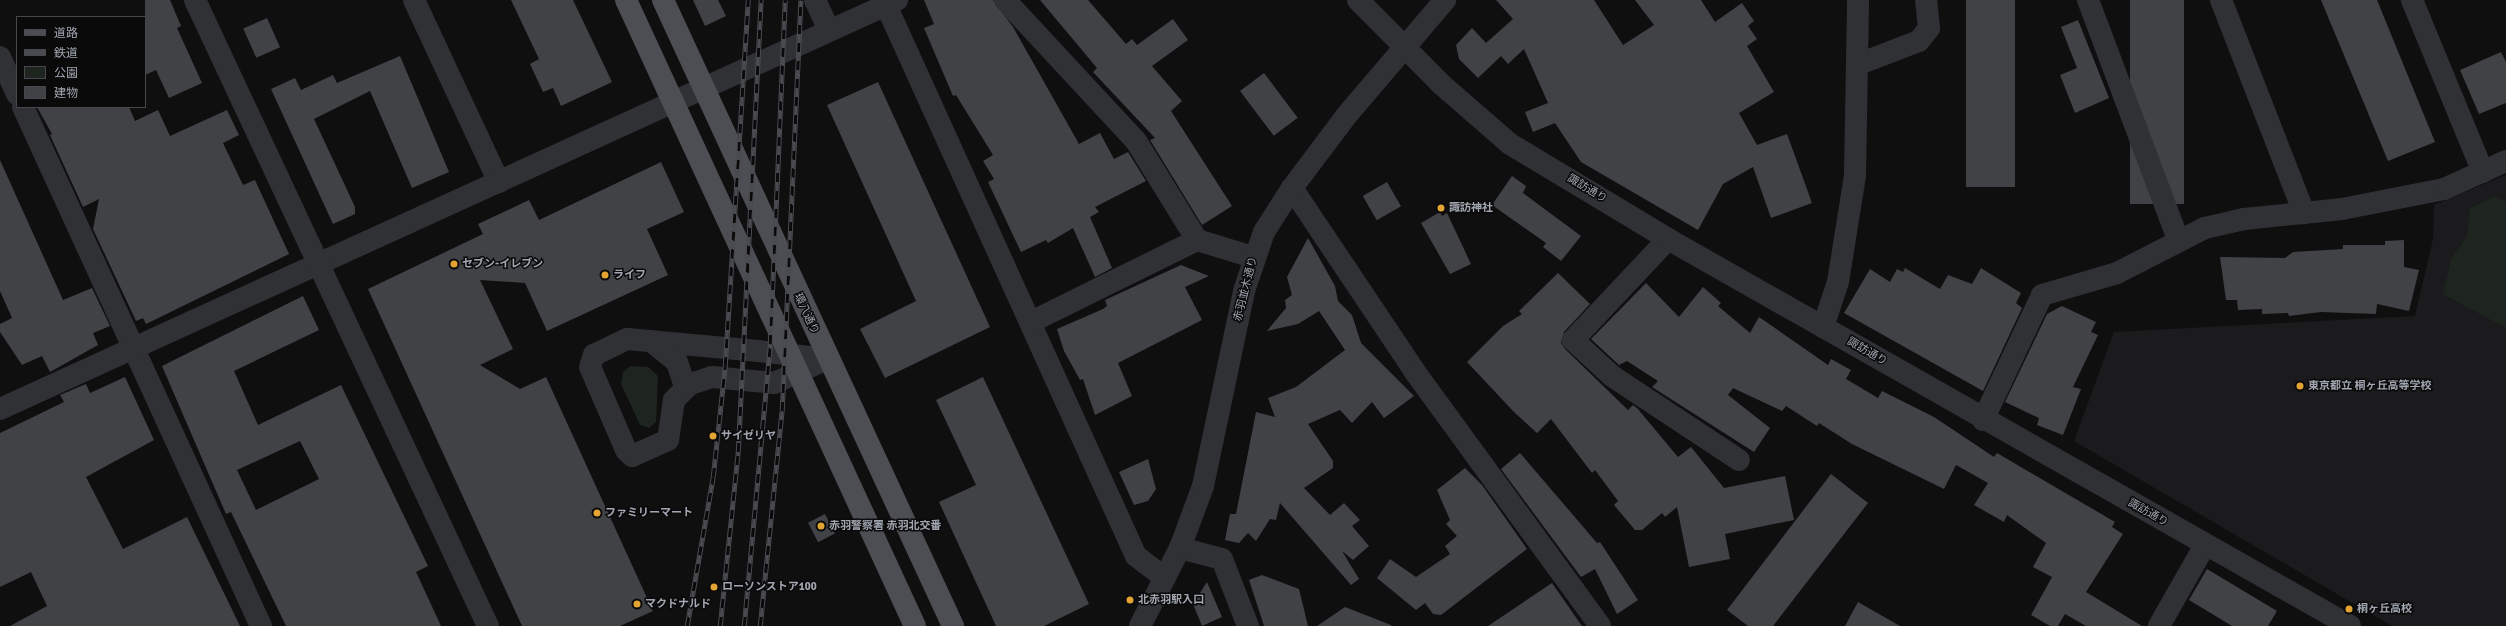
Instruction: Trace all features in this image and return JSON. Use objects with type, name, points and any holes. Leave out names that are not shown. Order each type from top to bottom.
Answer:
[{"type":"main road","points":[[626,0],[672,103],[915,626]]},
{"type":"main road","name":"環八通り","points":[[663,0],[827,359],[953,626]]},
{"type":"street","points":[[195,0],[488,626]]},
{"type":"street","points":[[414,0],[499,182]]},
{"type":"street","points":[[815,0],[829,30]]},
{"type":"street","points":[[1005,0],[1136,141],[1197,240],[1253,257]]},
{"type":"street","name":"諏訪通り","points":[[1358,0],[1441,84],[1510,144],[1668,239],[1984,420],[2350,626]]},
{"type":"street","name":"赤羽並木通り","points":[[1140,626],[1180,548],[1203,486],[1253,257],[1264,232],[1292,188],[1346,116],[1406,48],[1445,0]]},
{"type":"street","points":[[1823,327],[1838,282],[1849,230],[1855,176],[1859,64],[1858,0]]},
{"type":"street","points":[[1859,64],[1919,41],[1928,28],[1926,0]]},
{"type":"street","points":[[2088,0],[2178,239]]},
{"type":"street","points":[[2221,0],[2304,213]]},
{"type":"street","points":[[2412,0],[2483,172]]},
{"type":"street","points":[[0,409],[132,348],[320,265],[891,2],[1031,322],[1136,556],[1165,578]]},
{"type":"street","points":[[0,57],[16,92]]},
{"type":"street","points":[[23,108],[132,348],[261,626]]},
{"type":"street","points":[[1984,420],[2042,295],[2117,273],[2178,239],[2205,228],[2244,219],[2304,213],[2444,189],[2506,161]]},
{"type":"street","points":[[1292,188],[1416,372],[1600,626]]},
{"type":"street","points":[[1668,239],[1573,340],[1612,376],[1739,460]]},
{"type":"street","points":[[1031,322],[1197,240]]},
{"type":"street","points":[[794,364],[774,384],[712,377],[685,387],[674,400],[668,440],[639,454],[629,454],[591,374],[590,360],[599,351],[627,339],[651,341],[794,364],[827,359]]},
{"type":"street","points":[[651,341],[677,362],[685,387]]},
{"type":"street","points":[[2159,626],[2205,545]]},
{"type":"street","points":[[1180,548],[1222,559],[1248,626]]},
{"type":"shaded area","name":"東京都立 桐ヶ丘高等学校","points":[[2506,175],[2506,626],[2392,626],[2074,441],[2114,332],[2415,316],[2433,239],[2434,205]]},
{"type":"green space","points":[[2495,196],[2506,202],[2506,328],[2443,294],[2452,257],[2467,236],[2470,208]]},
{"type":"green space","points":[[630,366],[648,367],[658,376],[656,422],[649,428],[640,425],[621,384],[623,372]]},
{"type":"building","points":[[145,0],[170,0],[181,26],[177,28],[202,83],[169,98],[156,70],[146,75]]},
{"type":"building","points":[[511,0],[573,0],[612,82],[561,106],[553,88],[543,92],[530,64],[539,59]]},
{"type":"building","points":[[693,0],[718,0],[726,16],[705,26]]},
{"type":"building","points":[[924,0],[993,0],[1013,27],[1079,144],[1100,133],[1114,159],[1128,152],[1146,181],[1095,207],[1099,212],[1090,217],[1112,268],[1095,277],[1073,228],[1048,243],[1046,240],[1021,252],[988,182],[994,179],[983,161],[993,155],[956,95],[953,96],[924,28],[934,24]]},
{"type":"building","points":[[1040,0],[1088,0],[1126,44],[1132,39],[1137,45],[1173,19],[1188,40],[1152,66],[1182,101],[1171,111],[1232,206],[1202,225],[1150,140],[1155,138],[1093,72],[1097,68]]},
{"type":"building","points":[[1496,0],[1594,0],[1623,45],[1654,25],[1635,0],[1701,0],[1715,22],[1742,3],[1754,21],[1748,26],[1757,39],[1747,46],[1774,92],[1739,113],[1757,145],[1787,134],[1812,203],[1771,218],[1753,167],[1723,184],[1698,230],[1581,162],[1555,123],[1533,132],[1525,112],[1548,103],[1524,49],[1508,64],[1501,56],[1478,78],[1459,59],[1456,45],[1472,28],[1486,43],[1513,19]]},
{"type":"building","points":[[1966,0],[2015,0],[2015,187],[1966,187]]},
{"type":"building","points":[[2130,0],[2184,0],[2184,204],[2130,204]]},
{"type":"building","points":[[2321,0],[2377,0],[2435,142],[2388,161]]},
{"type":"building","points":[[267,18],[280,47],[256,58],[243,29]]},
{"type":"building","points":[[2078,20],[2109,98],[2075,113],[2060,75],[2077,68],[2061,27]]},
{"type":"building","points":[[2501,52],[2506,62],[2506,103],[2479,114],[2460,70]]},
{"type":"building","points":[[400,56],[449,172],[412,188],[370,91],[314,119],[355,207],[355,214],[333,224],[271,89],[295,78],[301,90],[333,75],[337,83]]},
{"type":"building","points":[[1264,73],[1298,118],[1274,136],[1240,91]]},
{"type":"building","points":[[878,82],[990,327],[885,378],[860,329],[916,301],[827,105]]},
{"type":"building","points":[[38,108],[129,108],[135,121],[158,110],[170,136],[227,110],[239,135],[223,143],[243,185],[255,180],[289,254],[146,324],[143,318],[136,321],[93,229],[99,199],[83,207],[50,135],[52,134]]},
{"type":"building","points":[[0,160],[63,300],[92,288],[110,326],[93,333],[98,345],[50,372],[42,356],[22,365],[0,332],[0,324],[12,318],[0,291]]},
{"type":"building","points":[[661,162],[684,212],[647,229],[668,275],[547,331],[525,283],[480,280],[513,349],[480,365],[520,389],[546,377],[653,611],[620,626],[522,626],[368,289],[483,234],[478,224],[529,200],[539,220]]},
{"type":"building","points":[[1512,176],[1526,186],[1523,193],[1581,236],[1561,261],[1543,247],[1546,243],[1492,205]]},
{"type":"building","points":[[1387,182],[1401,206],[1377,220],[1363,196]]},
{"type":"building","points":[[1440,212],[1442,216],[1447,213],[1471,264],[1450,274],[1421,223]]},
{"type":"building","points":[[1308,238],[1335,286],[1338,301],[1352,315],[1361,343],[1414,396],[1384,418],[1372,402],[1352,423],[1340,410],[1308,424],[1333,461],[1333,468],[1304,488],[1330,515],[1344,503],[1360,520],[1352,526],[1369,546],[1353,560],[1342,551],[1359,579],[1351,585],[1280,503],[1276,520],[1270,519],[1256,541],[1248,533],[1239,543],[1225,540],[1230,514],[1236,514],[1256,412],[1275,417],[1268,398],[1296,387],[1345,350],[1319,311],[1298,324],[1267,331],[1286,308],[1285,300],[1292,295],[1287,277]]},
{"type":"building","points":[[2404,240],[2404,267],[2419,270],[2409,311],[2377,304],[2376,314],[2321,312],[2289,316],[2288,313],[2262,314],[2262,309],[2238,310],[2237,300],[2226,300],[2220,257],[2285,258],[2293,252],[2343,249],[2343,245],[2385,245],[2385,241]]},
{"type":"building","points":[[1181,265],[1209,276],[1185,287],[1202,320],[1118,363],[1132,396],[1095,415],[1083,379],[1080,380],[1064,351],[1057,329],[1103,309],[1107,306],[1105,300]]},
{"type":"building","points":[[1905,268],[1940,289],[1948,275],[1972,284],[1981,268],[2021,293],[2016,303],[2022,308],[1983,391],[1844,313],[1870,269],[1890,282],[1897,269],[1903,272]]},
{"type":"building","points":[[1558,273],[1590,304],[1564,332],[1561,343],[1565,349],[1628,410],[1633,405],[1637,408],[1678,457],[1691,447],[1724,488],[1785,476],[1794,520],[1725,534],[1730,559],[1689,567],[1677,507],[1665,517],[1662,513],[1642,530],[1635,530],[1614,505],[1618,501],[1595,470],[1592,473],[1551,419],[1537,433],[1514,412],[1467,362],[1503,326],[1522,314],[1519,311]]},
{"type":"building","points":[[1646,283],[1679,317],[1703,287],[1721,303],[1718,306],[1750,333],[1759,317],[1828,365],[1831,359],[1851,370],[1846,379],[1878,398],[1882,391],[1934,417],[1994,457],[1997,453],[2115,522],[2112,527],[2123,534],[2086,592],[2142,626],[2086,626],[2065,614],[2058,626],[2050,626],[2031,615],[2052,577],[2033,567],[2046,543],[2007,515],[2004,522],[1974,505],[1988,483],[1956,465],[1944,489],[1852,444],[1819,423],[1817,426],[1786,406],[1782,411],[1733,388],[1728,395],[1770,428],[1754,452],[1652,387],[1658,381],[1627,361],[1619,365],[1591,339]]},
{"type":"building","points":[[303,296],[319,330],[234,371],[258,425],[341,385],[428,566],[416,572],[441,626],[286,626],[231,512],[226,514],[162,366]],"holes":[[[300,441],[319,479],[256,510],[237,470]]]},
{"type":"building","points":[[2062,306],[2096,322],[2091,332],[2098,335],[2073,387],[2081,389],[2063,435],[2037,425],[2039,418],[2005,402],[2047,314]]},
{"type":"building","points":[[125,377],[154,440],[86,477],[123,549],[187,517],[240,626],[10,626],[47,606],[31,572],[0,587],[0,433],[64,402],[60,395],[86,384],[90,393]]},
{"type":"building","points":[[983,377],[1089,604],[1044,626],[996,626],[939,502],[976,485],[936,400]]},
{"type":"building","points":[[1520,453],[1597,543],[1600,542],[1638,600],[1617,614],[1595,569],[1581,577],[1501,469]]},
{"type":"building","points":[[1148,459],[1156,489],[1148,501],[1134,505],[1119,472]]},
{"type":"building","points":[[1465,468],[1482,485],[1527,549],[1441,615],[1433,614],[1425,603],[1416,610],[1377,578],[1390,559],[1416,577],[1450,554],[1445,546],[1457,536],[1446,524],[1450,520],[1437,490]]},
{"type":"building","points":[[1831,474],[1868,503],[1773,626],[1748,626],[1727,610]]},
{"type":"building","points":[[825,514],[835,534],[818,542],[808,523]]},
{"type":"building","points":[[2207,569],[2277,611],[2268,626],[2232,626],[2189,600]]},
{"type":"building","points":[[1262,575],[1299,589],[1308,626],[1264,626],[1249,580]]},
{"type":"building","points":[[1207,582],[1222,617],[1202,626],[1193,604]]},
{"type":"building","points":[[1552,583],[1582,626],[1488,626]]},
{"type":"building","points":[[1858,602],[1900,626],[1845,626]]},
{"type":"building","points":[[1345,607],[1391,625],[1391,626],[1317,626]]},
{"type":"railway","points":[[687,626],[713,477],[725,366],[748,0]]},
{"type":"railway","points":[[720,626],[738,452],[761,0]]},
{"type":"railway","points":[[744,626],[770,344],[785,0]]},
{"type":"railway","points":[[760,626],[782,411],[801,0]]},
{"type":"place","name":"諏訪神社","points":[[1441,208]]},
{"type":"place","name":"セブン-イレブン","points":[[454,264]]},
{"type":"place","name":"ライフ","points":[[605,275]]},
{"type":"place","name":"東京都立 桐ヶ丘高等学校","points":[[2300,386]]},
{"type":"place","name":"サイゼリヤ","points":[[713,436]]},
{"type":"place","name":"ファミリーマート","points":[[597,513]]},
{"type":"place","name":"赤羽警察署 赤羽北交番","points":[[821,526]]},
{"type":"place","name":"ローソンストア100","points":[[714,587]]},
{"type":"place","name":"北赤羽駅入口","points":[[1130,600]]},
{"type":"place","name":"マクドナルド","points":[[637,604]]},
{"type":"place","name":"桐ヶ丘高校","points":[[2349,609]]}]
